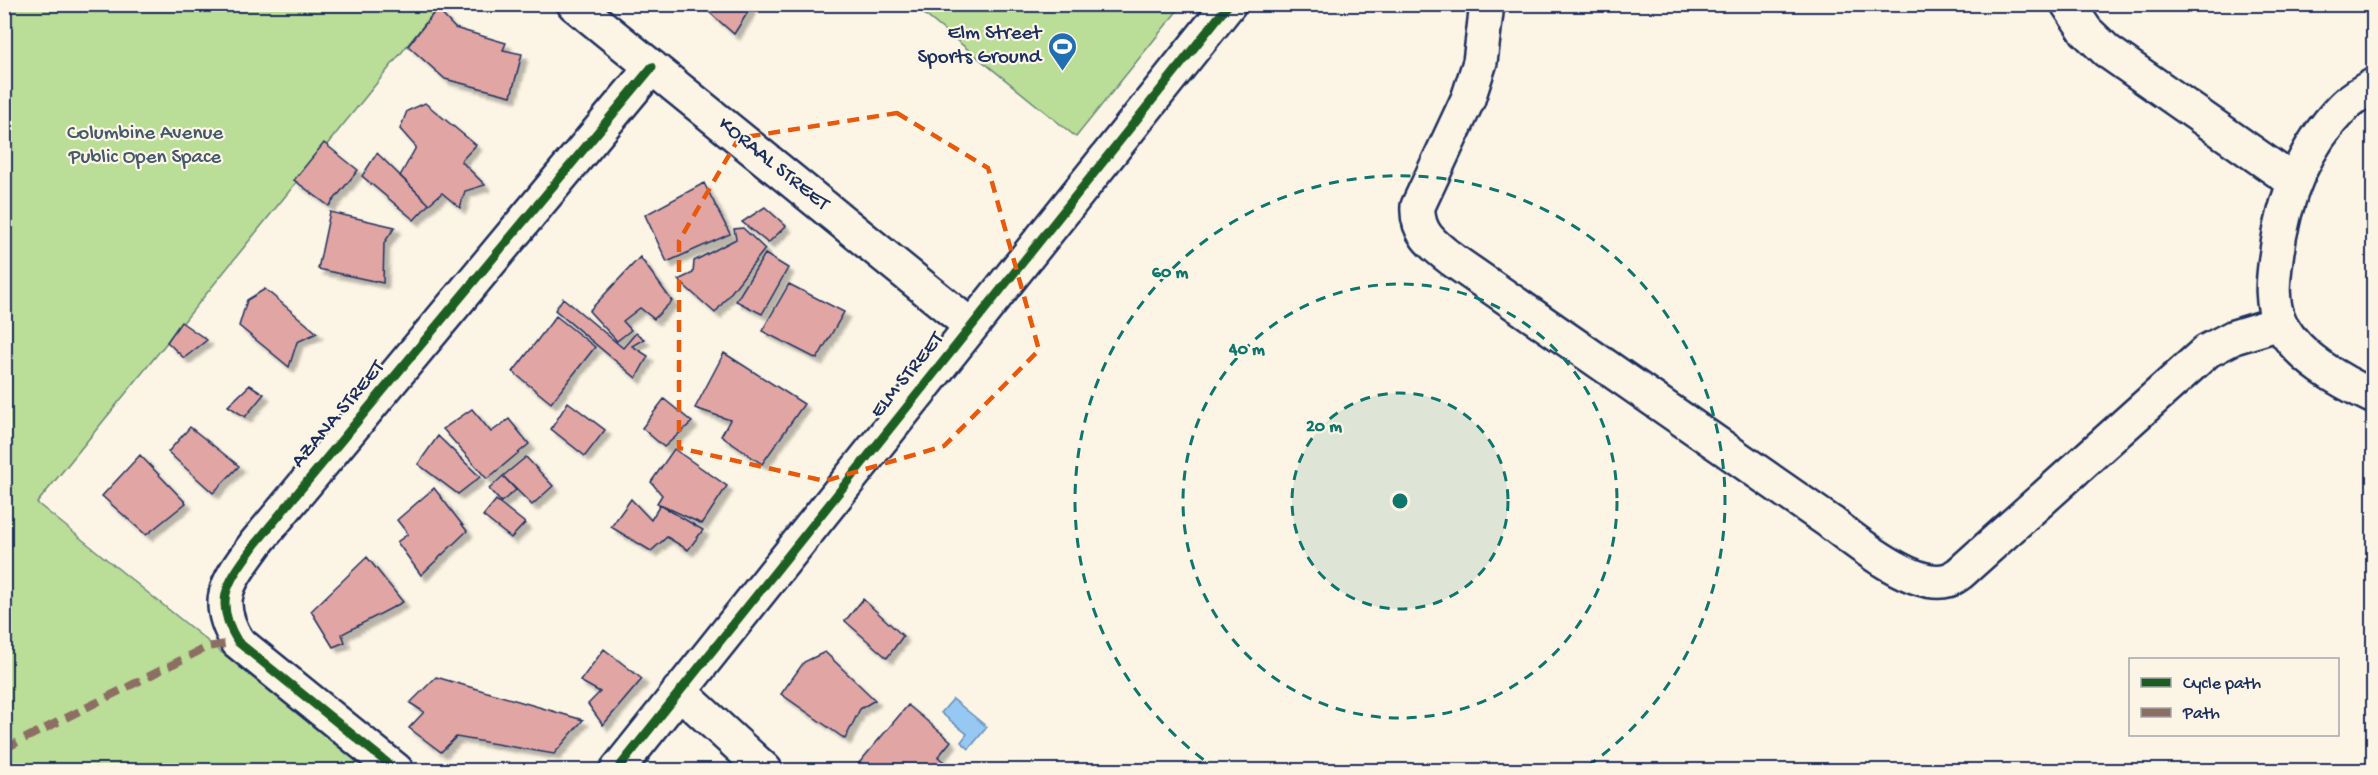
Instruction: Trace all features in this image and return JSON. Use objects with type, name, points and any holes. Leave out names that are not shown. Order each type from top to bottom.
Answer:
[{"type":"street","name":"KORAAL STREET","points":[[574,4],[971,326]]},
{"type":"street","name":"ELM STREET","points":[[617,771],[1229,4]]},
{"type":"street","points":[[1487,4],[1480,62],[1468,99],[1418,206],[1417,217],[1421,230],[1432,244],[1454,261],[1871,553],[1905,573],[1930,579],[1948,580],[1960,573],[2044,495],[2207,351],[2234,337],[2280,323]]},
{"type":"street","points":[[2068,4],[2086,31],[2107,51],[2294,182]]},
{"type":"street","name":"AZANA STREET","points":[[396,771],[238,642],[224,612],[224,594],[231,578],[256,543],[652,68]]},
{"type":"street","points":[[2373,85],[2345,105],[2308,153],[2294,182],[2280,229],[2273,282],[2274,304],[2280,323],[2302,351],[2354,388],[2373,397]]},
{"type":"street","points":[[679,691],[765,771]]},
{"type":"highlighted area","points":[[897,113],[988,168],[1039,350],[944,446],[825,481],[679,448],[679,241],[739,138]]},
{"type":"green space","name":"Columbine Avenue Public Open Space","points":[[4,5],[440,5],[37,503],[367,770],[13,770],[4,752]]},
{"type":"green space","name":"Elm Street Sports Ground","points":[[913,5],[1182,5],[1076,137]]},
{"type":"water","points":[[953,699],[987,727],[969,749],[961,742],[967,734],[941,713]]},
{"type":"building","points":[[718,4],[753,4],[734,34],[710,13]]},
{"type":"building","points":[[437,9],[455,28],[506,43],[503,50],[522,54],[511,96],[445,79],[408,46]]},
{"type":"building","points":[[425,103],[476,145],[461,161],[485,185],[465,191],[460,208],[442,193],[429,204],[400,176],[416,147],[400,129],[407,111]]},
{"type":"building","points":[[324,143],[358,170],[329,206],[294,180]]},
{"type":"building","points":[[377,153],[429,204],[414,220],[362,176]]},
{"type":"building","points":[[704,183],[730,234],[667,262],[645,215]]},
{"type":"building","points":[[765,207],[786,226],[768,243],[742,222]]},
{"type":"building","points":[[330,212],[395,227],[384,243],[383,283],[318,269]]},
{"type":"building","points":[[743,228],[765,249],[715,313],[678,280],[693,273],[694,261],[736,239],[734,229]]},
{"type":"building","points":[[765,254],[788,268],[762,314],[736,301]]},
{"type":"building","points":[[640,257],[672,301],[654,319],[640,308],[623,321],[631,330],[617,341],[589,311]]},
{"type":"building","points":[[789,284],[844,312],[817,359],[762,331]]},
{"type":"building","points":[[265,289],[317,333],[297,342],[289,367],[239,326],[247,300]]},
{"type":"building","points":[[563,298],[623,348],[636,333],[644,339],[632,346],[648,356],[636,378],[555,310]]},
{"type":"building","points":[[556,316],[595,347],[551,403],[513,372]]},
{"type":"building","points":[[181,322],[207,340],[184,358],[167,342]]},
{"type":"building","points":[[724,353],[804,404],[762,464],[721,436],[730,420],[695,408]]},
{"type":"building","points":[[250,385],[264,394],[245,417],[228,406]]},
{"type":"building","points":[[664,399],[692,422],[664,447],[642,428]]},
{"type":"building","points":[[568,402],[605,430],[585,456],[551,429]]},
{"type":"building","points":[[472,409],[491,432],[509,419],[529,444],[487,479],[443,429]]},
{"type":"building","points":[[190,427],[239,466],[213,493],[168,452]]},
{"type":"building","points":[[438,436],[480,477],[458,494],[418,464]]},
{"type":"building","points":[[674,449],[727,486],[702,524],[657,503],[662,495],[651,482]]},
{"type":"building","points":[[140,455],[186,503],[146,535],[102,496]]},
{"type":"building","points":[[526,457],[553,486],[532,505],[503,476]]},
{"type":"building","points":[[503,476],[516,490],[501,502],[489,489]]},
{"type":"building","points":[[434,488],[467,531],[421,575],[397,542],[408,534],[397,520]]},
{"type":"building","points":[[631,499],[651,520],[660,505],[703,530],[688,550],[667,537],[651,551],[611,527]]},
{"type":"building","points":[[496,500],[525,523],[511,538],[483,516]]},
{"type":"building","points":[[367,557],[403,602],[342,634],[345,642],[333,647],[311,611]]},
{"type":"building","points":[[863,599],[903,636],[887,658],[845,621]]},
{"type":"building","points":[[604,649],[642,679],[603,725],[588,704],[600,692],[580,681]]},
{"type":"building","points":[[825,652],[875,700],[860,709],[845,739],[781,694],[804,662]]},
{"type":"building","points":[[436,677],[583,720],[554,754],[456,737],[441,752],[409,728],[424,712],[410,703]]},
{"type":"building","points":[[908,705],[951,741],[938,757],[954,770],[853,770]]},
{"type":"marked path","points":[[4,749],[207,647],[238,642]]},
{"type":"cycle path","points":[[617,770],[1229,4]]},
{"type":"cycle path","points":[[396,770],[238,642],[226,613],[227,590],[238,568],[256,543],[652,67]]},
{"type":"place","name":"Elm Street Sports Ground","points":[[1062,72]]}]
